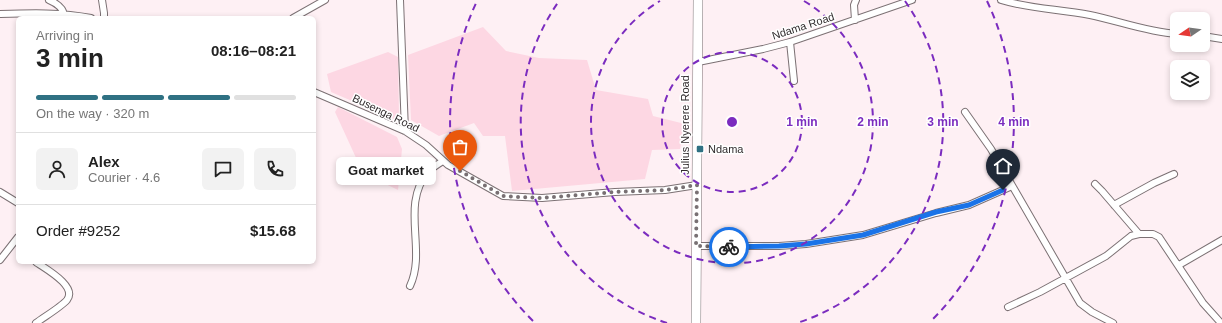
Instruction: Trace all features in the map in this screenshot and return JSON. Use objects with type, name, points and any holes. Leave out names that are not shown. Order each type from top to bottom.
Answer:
[{"type":"highway","name":"Julius Nyerere Road","points":[[696,323],[698,0]]},
{"type":"street","points":[[49,0],[63,10],[64,15]]},
{"type":"street","points":[[102,0],[104,16]]},
{"type":"street","points":[[400,0],[405,131]]},
{"type":"street","points":[[855,20],[854,5],[856,0]]},
{"type":"street","name":"Ndama Road","points":[[698,62],[790,42],[912,0]]},
{"type":"street","points":[[1001,0],[1015,4],[1090,15],[1170,34]]},
{"type":"street","points":[[1036,0],[1036,7]]},
{"type":"street","points":[[298,16],[322,1]]},
{"type":"street","points":[[0,14],[79,16]]},
{"type":"street","points":[[1210,37],[1222,39]]},
{"type":"street","points":[[790,42],[794,81]]},
{"type":"street","name":"Busenga Road","points":[[316,93],[405,131],[426,144],[443,161],[503,196],[542,198],[615,192],[665,190],[697,185]]},
{"type":"street","points":[[965,112],[990,149],[1080,303],[1092,312],[1113,323]]},
{"type":"street","points":[[410,286],[416,271],[414,205],[416,193],[428,172],[443,161]]},
{"type":"street","points":[[1114,205],[1174,174]]},
{"type":"street","points":[[1095,184],[1139,234]]},
{"type":"street","points":[[696,246],[779,246],[806,244],[863,235],[936,212],[969,205],[1012,186]]},
{"type":"street","points":[[0,192],[16,202]]},
{"type":"street","points":[[1008,307],[1066,279],[1106,256],[1131,236],[1139,234],[1153,234],[1158,237],[1179,265],[1203,302],[1221,323]]},
{"type":"street","points":[[0,260],[16,240]]},
{"type":"street","points":[[1179,265],[1222,240]]},
{"type":"street","points":[[13,245],[16,248]]},
{"type":"street","points":[[36,323],[66,301],[69,295],[63,281],[39,264]]},
{"type":"shaded area","points":[[483,27],[506,51],[539,58],[587,60],[596,90],[648,99],[653,116],[685,124],[680,149],[652,150],[645,179],[512,191],[505,136],[483,136],[474,123],[439,136],[411,120],[408,55]]},
{"type":"shaded area","points":[[388,52],[398,57],[399,117],[394,119],[331,92],[327,74]]},
{"type":"shaded area","points":[[338,107],[397,137],[402,149],[398,190],[363,173],[335,112]]},
{"type":"way so far","points":[[460,171],[503,196],[542,198],[615,192],[665,190],[697,185],[696,246],[729,247]]},
{"type":"place","name":"Ndama","points":[[700,149]]},
{"type":"place","name":"Goat market","points":[[460,171]]},
{"type":"route","points":[[729,247],[806,244],[863,235],[936,212],[969,205],[1003,190]]}]
